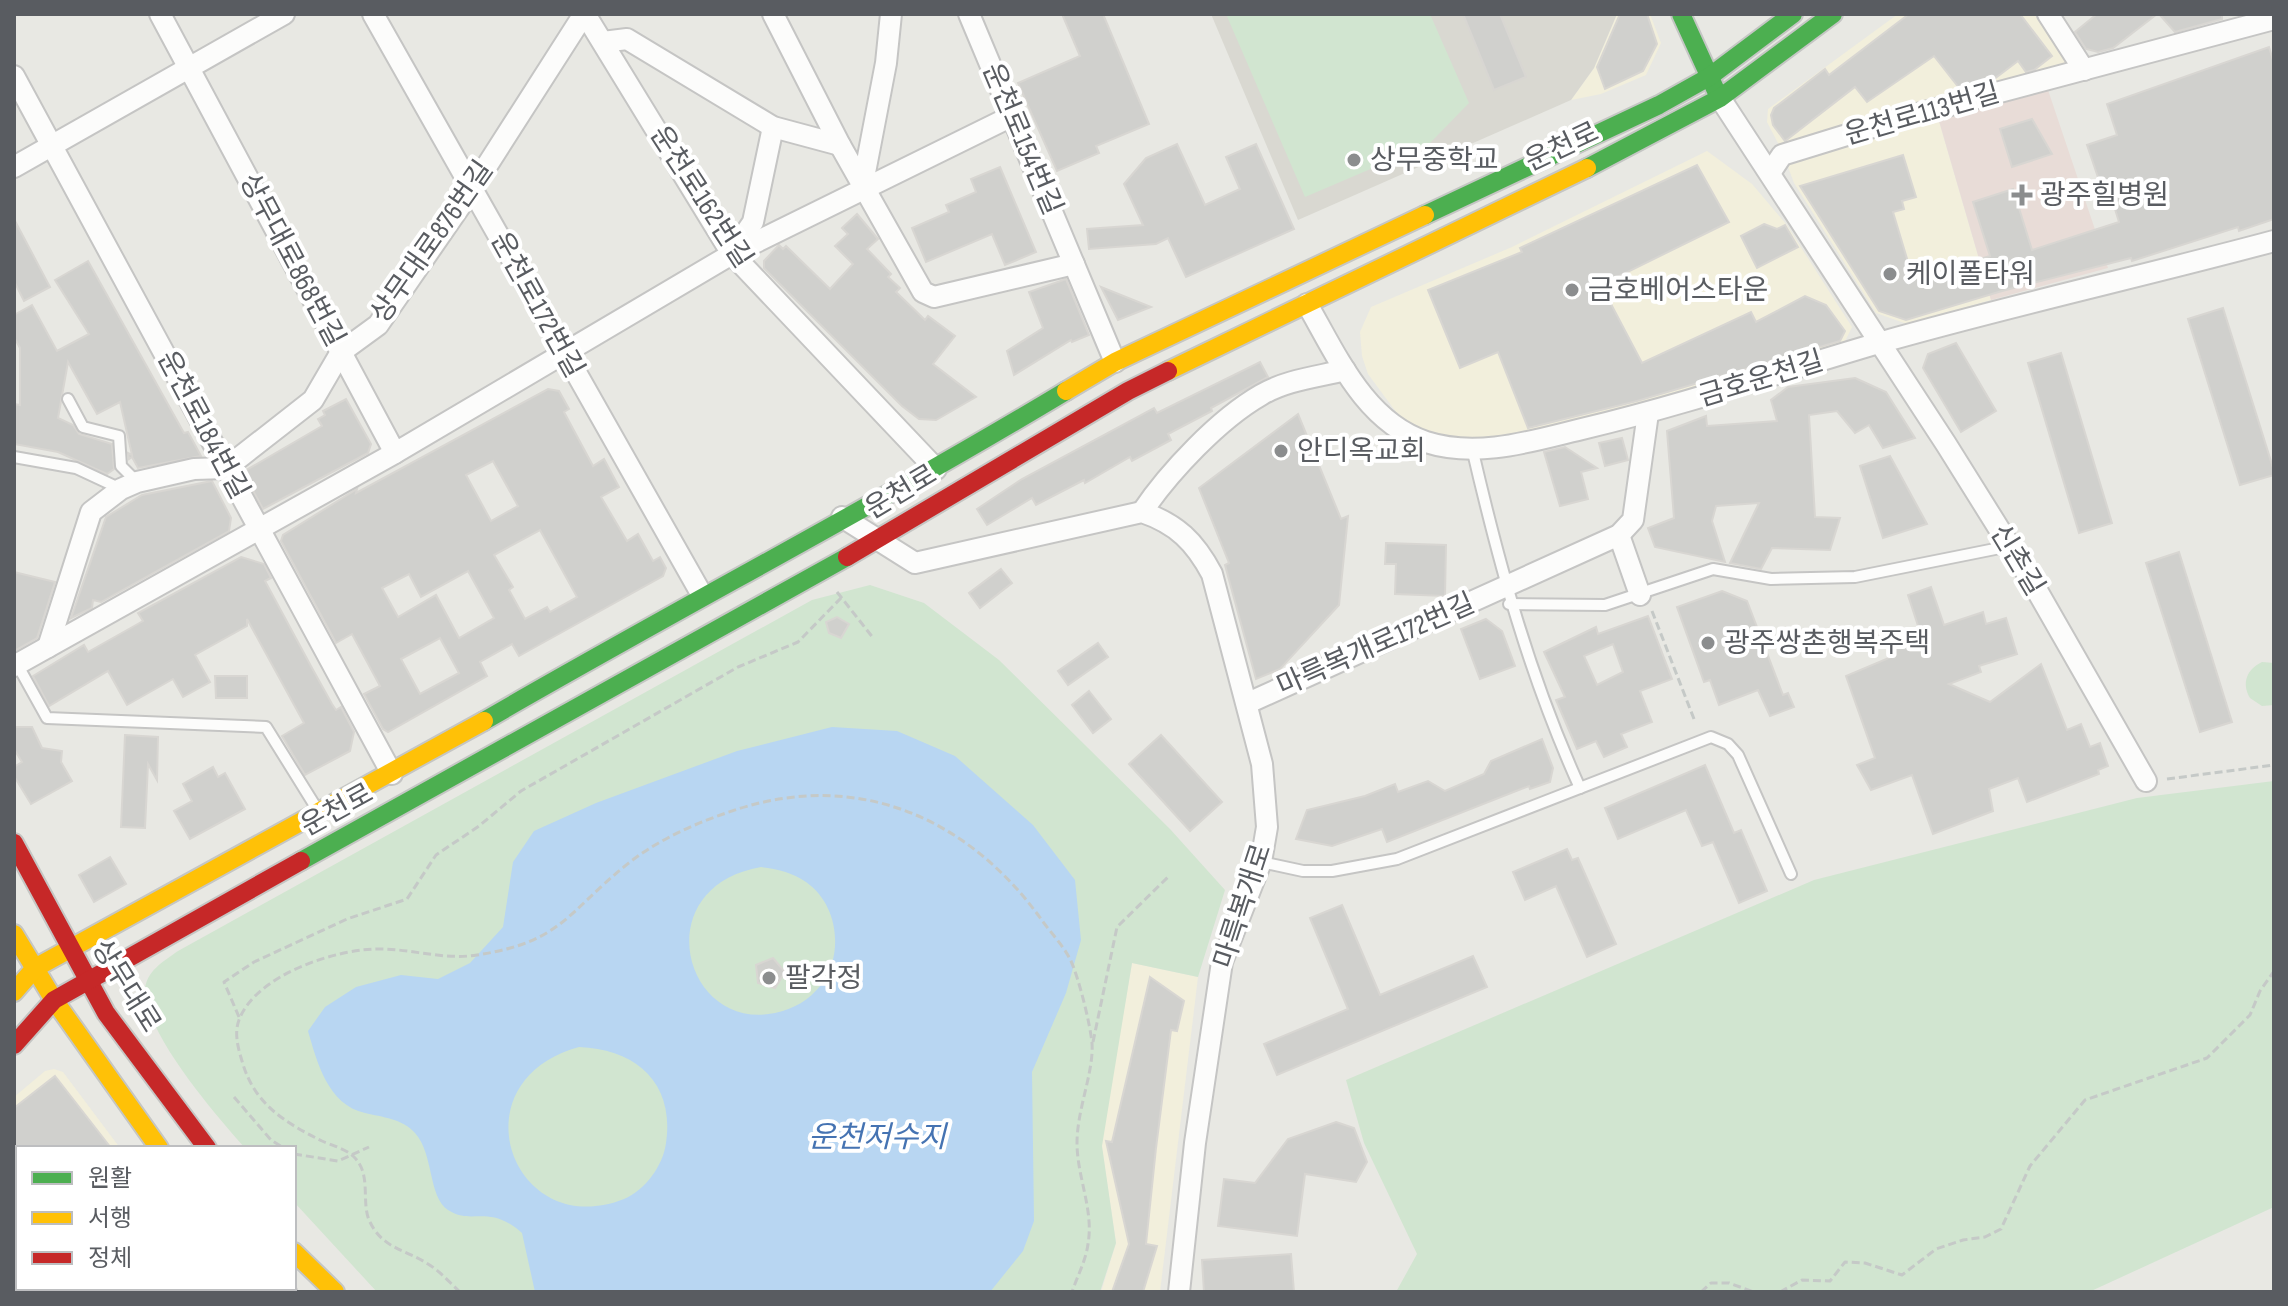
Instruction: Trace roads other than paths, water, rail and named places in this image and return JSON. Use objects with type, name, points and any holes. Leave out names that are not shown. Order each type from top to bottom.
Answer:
[{"type":"street","name":"상무대로868번길","points":[[160,14],[395,453]]},
{"type":"street","points":[[14,167],[284,14]]},
{"type":"street","name":"운천로172번길","points":[[373,14],[702,595]]},
{"type":"street","name":"상무대로876번길","points":[[226,468],[313,400],[341,352],[378,325],[472,189],[585,14]]},
{"type":"street","name":"운천로162번길","points":[[585,14],[732,254],[936,469]]},
{"type":"street","points":[[773,14],[862,188],[912,278],[923,292],[934,297],[1074,264]]},
{"type":"street","points":[[862,188],[886,63],[891,14]]},
{"type":"street","name":"운천로154번길","points":[[969,14],[1115,362]]},
{"type":"street","points":[[1681,14],[1720,98],[1883,342]]},
{"type":"street","name":"운천로","points":[[14,992],[35,968],[69,948],[167,892],[392,774],[702,595],[936,469],[1115,362],[1532,167],[1709,77],[1793,14]]},
{"type":"street","name":"운천로","points":[[14,1045],[54,1000],[87,980],[806,582],[1128,391],[1670,127],[1720,98],[1833,14]]},
{"type":"street","points":[[2056,17],[2084,70]]},
{"type":"street","name":"운천로113번길","points":[[1770,173],[1782,155],[2274,19]]},
{"type":"street","points":[[603,42],[627,39],[773,127],[840,145]]},
{"type":"street","name":"운천로184번길","points":[[14,76],[392,774]]},
{"type":"street","points":[[15,665],[395,453],[732,254],[1012,116]]},
{"type":"street","points":[[732,254],[753,222],[773,127]]},
{"type":"street","name":"금호운천길","points":[[1307,304],[1345,370],[1371,407],[1407,435],[1430,444],[1472,448],[1513,445],[1648,413],[1883,342],[2274,241]]},
{"type":"street","name":"신촌길","points":[[1883,342],[2010,546],[2146,781]]},
{"type":"street","points":[[842,517],[915,563],[1142,512],[1160,486],[1243,407],[1276,388],[1345,370]]},
{"type":"street","points":[[1643,594],[1619,535],[1633,520],[1648,413]]},
{"type":"street","points":[[48,647],[91,512],[129,486],[194,469],[226,468]]},
{"type":"street","name":"마륵복개로","points":[[1142,512],[1177,527],[1200,551],[1212,574],[1248,703],[1267,797],[1261,862],[1222,962],[1195,1143],[1179,1292]]},
{"type":"street","name":"마륵복개로172번길","points":[[1248,703],[1507,595],[1619,535]]},
{"type":"street","name":"상무대로","points":[[14,843],[87,980],[132,1050],[205,1146]]},
{"type":"street","points":[[14,934],[54,1000],[158,1146]]},
{"type":"street","points":[[296,1254],[335,1292]]},
{"type":"lane","points":[[68,399],[83,427],[119,436],[121,466],[129,486]]},
{"type":"lane","name":"마륵복개로172번길","points":[[1472,448],[1507,595],[1558,741],[1580,788]]},
{"type":"lane","points":[[14,457],[76,468],[129,486]]},
{"type":"lane","points":[[1507,595],[1605,605],[1713,569],[1771,579],[1855,577],[2010,546]]},
{"type":"lane","name":"운천로","points":[[15,665],[47,718],[266,727],[320,814]]},
{"type":"lane","points":[[1261,862],[1303,871],[1332,871],[1397,859],[1711,737],[1728,744],[1738,755],[1791,874]]},
{"type":"water","name":"운천저수지","points":[[832,727],[897,731],[955,756],[1033,825],[1075,880],[1081,940],[1066,993],[1032,1072],[1034,1221],[1023,1251],[990,1292],[535,1292],[522,1233],[499,1219],[465,1216],[448,1210],[437,1195],[425,1152],[415,1133],[398,1122],[352,1108],[333,1092],[326,1081],[308,1031],[325,1007],[356,987],[401,975],[438,979],[470,963],[503,927],[513,862],[534,831],[596,803],[737,751]],"holes":[[[761,867],[795,876],[817,892],[831,917],[835,945],[828,973],[821,985],[806,999],[775,1013],[743,1013],[718,1001],[700,980],[690,955],[691,927],[702,901],[725,880]],[[579,1047],[618,1054],[647,1073],[664,1103],[667,1122],[664,1152],[646,1183],[624,1199],[585,1207],[552,1199],[528,1179],[513,1153],[509,1122],[517,1092],[540,1065]]]},
{"type":"place","name":"상무중학교","points":[[1354,160]]},
{"type":"place","name":"광주힐병원","points":[[2022,195]]},
{"type":"place","name":"케이폴타워","points":[[1890,274]]},
{"type":"place","name":"금호베어스타운","points":[[1572,290]]},
{"type":"place","name":"안디옥교회","points":[[1281,451]]},
{"type":"place","name":"광주쌍촌행복주택","points":[[1708,643]]},
{"type":"place","name":"팔각정","points":[[769,978]]}]
